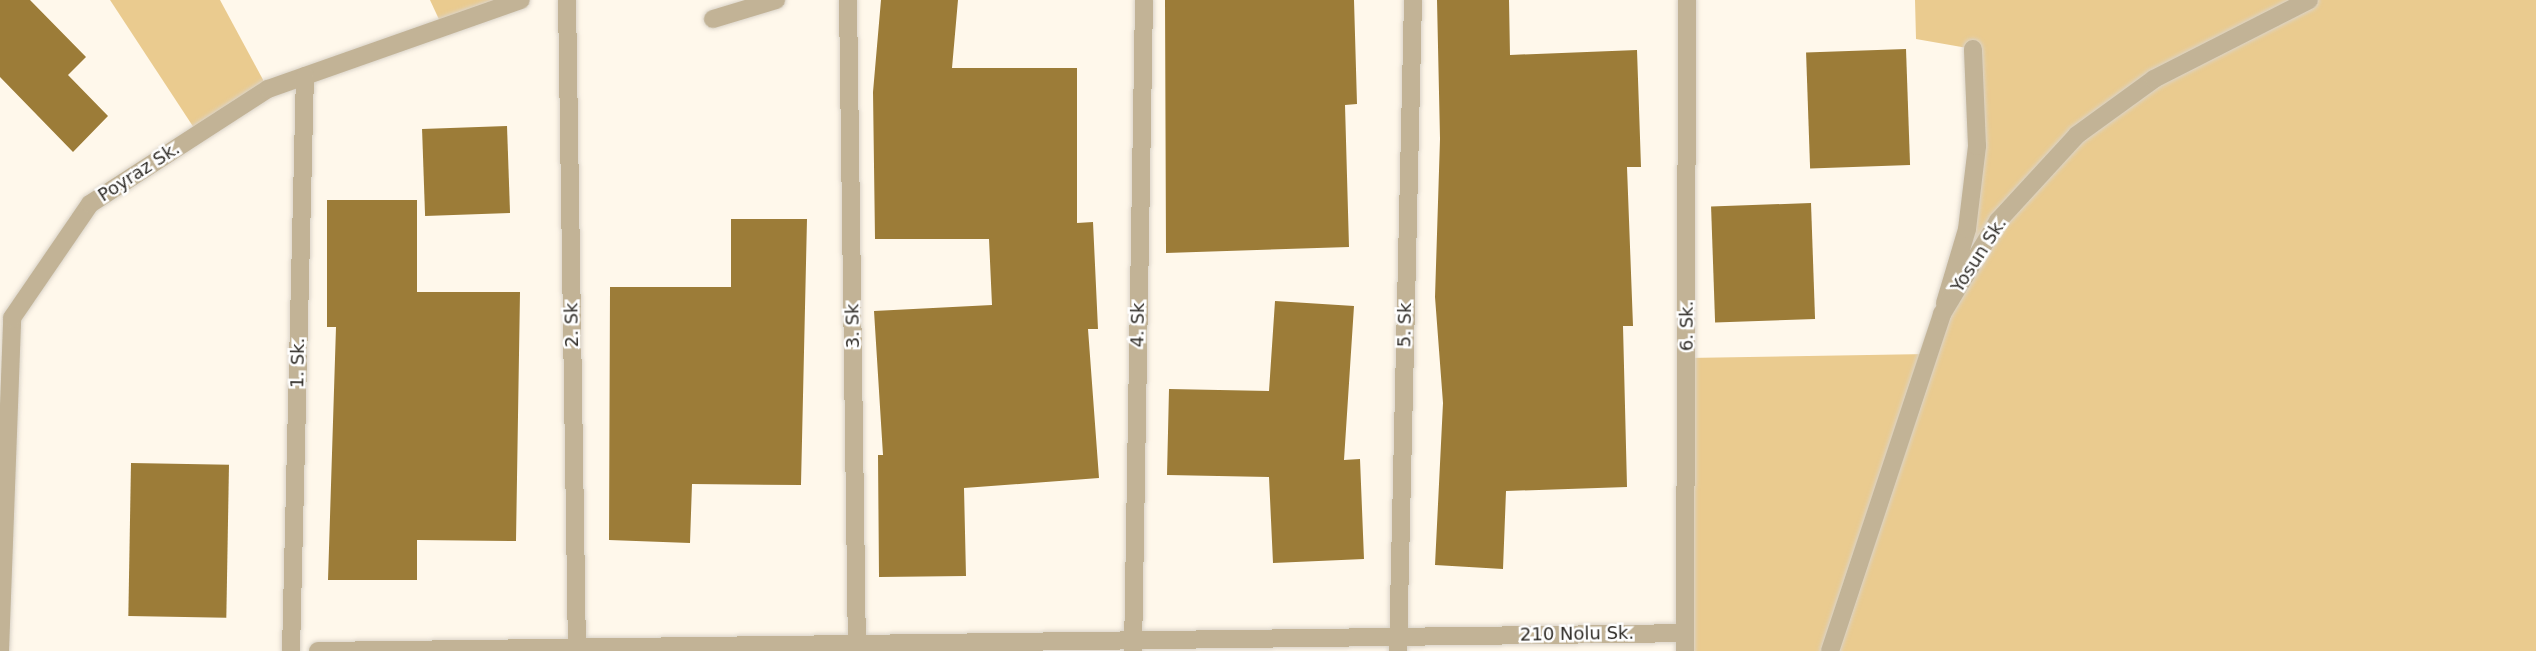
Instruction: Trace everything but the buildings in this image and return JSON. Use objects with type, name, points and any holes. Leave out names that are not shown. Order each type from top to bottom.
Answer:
[{"type":"street","name":"Poyraz Sk.","points":[[0,651],[12,318],[90,204],[268,89],[521,0]]},
{"type":"street","name":"2. Sk","points":[[567,0],[578,649]]},
{"type":"street","points":[[712,19],[777,0]]},
{"type":"street","name":"3. Sk","points":[[848,0],[857,647]]},
{"type":"street","name":"4. Sk","points":[[1133,646],[1144,0]]},
{"type":"street","name":"5. Sk","points":[[1398,644],[1413,0]]},
{"type":"street","name":"6. Sk.","points":[[1685,642],[1687,0]]},
{"type":"street","name":"Yosun Sk.","points":[[1830,651],[1942,314],[1998,221],[2077,135],[2154,79],[2309,0]]},
{"type":"street","points":[[1942,314],[1967,229],[1977,146],[1973,49]]},
{"type":"street","name":"1. Sk.","points":[[291,651],[305,76]]},
{"type":"street","name":"210 Nolu Sk.","points":[[318,651],[1685,642]]},
{"type":"shaded area","points":[[110,0],[220,0],[268,89],[198,134]]},
{"type":"shaded area","points":[[430,0],[521,0],[443,28]]},
{"type":"shaded area","points":[[1915,0],[2536,0],[2536,651],[1685,651],[1687,358],[1928,354],[1967,229],[1973,49],[1916,39]]}]
